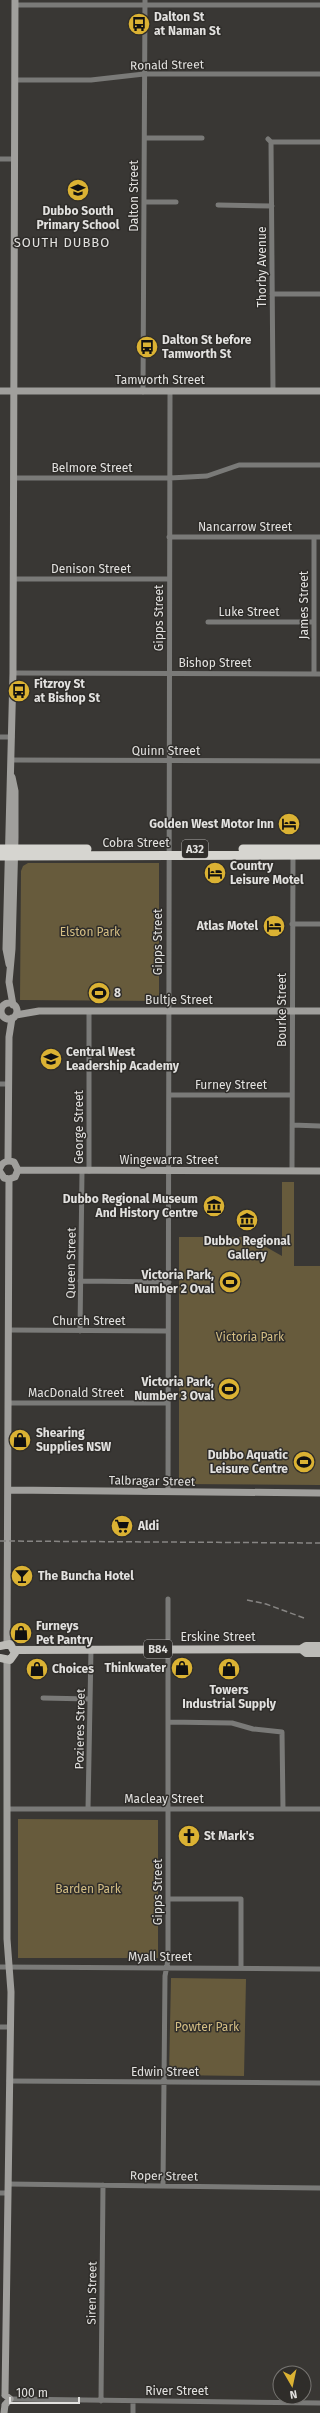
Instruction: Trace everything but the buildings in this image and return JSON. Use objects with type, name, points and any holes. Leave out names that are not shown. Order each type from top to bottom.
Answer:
[{"type":"highway","name":"Cobra Street","points":[[293,853],[320,849]]},
{"type":"highway","name":"Cobra Street","points":[[7,852],[293,853],[320,856]]},
{"type":"main road","points":[[3,1644],[12,1645],[15,1650],[14,1657],[4,1660]]},
{"type":"main road","name":"Erskine Street","points":[[15,1650],[301,1649],[306,1646],[320,1646]]},
{"type":"main road","name":"Erskine Street","points":[[301,1649],[306,1653],[320,1653]]},
{"type":"street","points":[[8,1161],[9,964],[6,949],[7,852],[15,791],[12,777],[12,737],[15,2],[320,5]]},
{"type":"street","name":"Dalton Street","points":[[143,392],[144,3]]},
{"type":"street","name":"Ronald Street","points":[[15,80],[91,80],[144,74],[320,74]]},
{"type":"street","points":[[144,138],[202,138]]},
{"type":"street","name":"Thorby Avenue","points":[[273,391],[272,206],[270,140],[320,142]]},
{"type":"street","points":[[0,158],[15,159]]},
{"type":"street","points":[[144,202],[176,202]]},
{"type":"street","points":[[218,205],[272,206]]},
{"type":"street","points":[[272,294],[320,294]]},
{"type":"street","name":"Tamworth Street","points":[[0,390],[143,392],[320,391]]},
{"type":"street","name":"Gipps Street","points":[[168,1492],[170,392]]},
{"type":"street","name":"Belmore Street","points":[[14,478],[170,478],[207,476],[239,465],[320,465]]},
{"type":"street","name":"Nancarrow Street","points":[[169,537],[320,537]]},
{"type":"street","name":"James Street","points":[[314,537],[314,622],[317,674]]},
{"type":"street","name":"Denison Street","points":[[13,579],[169,579]]},
{"type":"street","name":"Luke Street","points":[[208,622],[314,622]]},
{"type":"street","name":"Bishop Street","points":[[13,673],[317,674]]},
{"type":"street","points":[[0,737],[12,737]]},
{"type":"street","name":"Quinn Street","points":[[12,760],[320,761]]},
{"type":"street","name":"Bourke Street","points":[[292,1171],[293,853]]},
{"type":"street","points":[[292,924],[320,924]]},
{"type":"street","points":[[9,982],[2,1006],[9,1013]]},
{"type":"street","name":"Bultje Street","points":[[2,1006],[9,1013],[39,1011],[320,1011]]},
{"type":"street","name":"George Street","points":[[85,1171],[89,1011]]},
{"type":"street","points":[[0,1084],[9,1084]]},
{"type":"street","name":"Furney Street","points":[[169,1095],[292,1096]]},
{"type":"street","points":[[292,1126],[320,1126]]},
{"type":"street","points":[[0,1168],[3,1163],[8,1161],[16,1164],[18,1170],[15,1177],[9,1179],[4,1178],[0,1172]]},
{"type":"street","name":"Wingewarra Street","points":[[18,1170],[320,1171]]},
{"type":"street","name":"Queen Street","points":[[80,1331],[80,1281],[85,1171]]},
{"type":"street","points":[[3,1644],[3,1602],[8,1490],[9,1179]]},
{"type":"street","points":[[80,1281],[169,1282]]},
{"type":"street","name":"Church Street","points":[[9,1330],[168,1331]]},
{"type":"street","name":"MacDonald Street","points":[[8,1403],[168,1403]]},
{"type":"street","name":"Talbragar Street","points":[[8,1490],[320,1493]]},
{"type":"street","name":"Gipps Street","points":[[163,2185],[168,1898],[168,1599]]},
{"type":"street","name":"Pozieres Street","points":[[88,1809],[91,1649]]},
{"type":"street","points":[[4,1660],[8,1809],[10,2027],[8,2184],[4,2193],[4,2413]]},
{"type":"street","points":[[44,1698],[90,1699]]},
{"type":"street","points":[[168,1722],[232,1723],[253,1729],[282,1732],[283,1809]]},
{"type":"street","name":"Macleay Street","points":[[8,1809],[320,1809]]},
{"type":"street","points":[[168,1898],[241,1899],[241,1967]]},
{"type":"street","name":"Myall Street","points":[[0,1967],[241,1967],[320,1969]]},
{"type":"street","points":[[0,2027],[10,2027]]},
{"type":"street","name":"Edwin Street","points":[[9,2081],[320,2083]]},
{"type":"street","name":"Roper Street","points":[[8,2184],[320,2188]]},
{"type":"street","name":"Siren Street","points":[[101,2401],[103,2185]]},
{"type":"street","name":"River Street","points":[[4,2400],[320,2402]]},
{"type":"street","points":[[133,2401],[133,2413]]},
{"type":"green space","name":"Elston Park","points":[[28,863],[159,863],[159,1001],[20,1000],[21,871],[23,866]]},
{"type":"green space","name":"Victoria Park","points":[[282,1182],[294,1182],[294,1266],[320,1266],[320,1485],[182,1484],[179,1479],[179,1237],[248,1237],[282,1256]]},
{"type":"green space","name":"Barden Park","points":[[18,1819],[158,1820],[158,1958],[18,1958]]},
{"type":"green space","name":"Powter Park","points":[[171,1978],[246,1979],[244,2076],[169,2075]]},
{"type":"railway","points":[[0,1541],[320,1543]]},
{"type":"railway","points":[[247,1600],[266,1604],[304,1618]]},
{"type":"place","name":"Dalton St at Naman St","points":[[139,24]]},
{"type":"place","name":"Dubbo South Primary School","points":[[78,190]]},
{"type":"place","name":"Dalton St before Tamworth St","points":[[147,347]]},
{"type":"place","name":"Fitzroy St at Bishop St","points":[[19,691]]},
{"type":"place","name":"Golden West Motor Inn","points":[[289,824]]},
{"type":"place","name":"Country Leisure Motel","points":[[215,873]]},
{"type":"place","name":"Atlas Motel","points":[[274,926]]},
{"type":"place","name":"8","points":[[99,993]]},
{"type":"place","name":"Central West Leadership Academy","points":[[51,1059]]},
{"type":"place","name":"Dubbo Regional Museum And History Centre","points":[[214,1206]]},
{"type":"place","name":"Dubbo Regional Gallery","points":[[247,1220]]},
{"type":"place","name":"Victoria Park, Number 2 Oval","points":[[230,1282]]},
{"type":"place","name":"Victoria Park, Number 3 Oval","points":[[229,1389]]},
{"type":"place","name":"Shearing Supplies NSW","points":[[20,1440]]},
{"type":"place","name":"Dubbo Aquatic Leisure Centre","points":[[304,1462]]},
{"type":"place","name":"Aldi","points":[[122,1526]]},
{"type":"place","name":"The Buncha Hotel","points":[[22,1576]]},
{"type":"place","name":"Furneys Pet Pantry","points":[[21,1633]]},
{"type":"place","name":"Thinkwater","points":[[182,1668]]},
{"type":"place","name":"Choices","points":[[37,1669]]},
{"type":"place","name":"Towers Industrial Supply","points":[[229,1669]]},
{"type":"place","name":"St Mark's","points":[[189,1836]]},
{"type":"district","name":"SOUTH DUBBO","points":[[62,242]]}]
